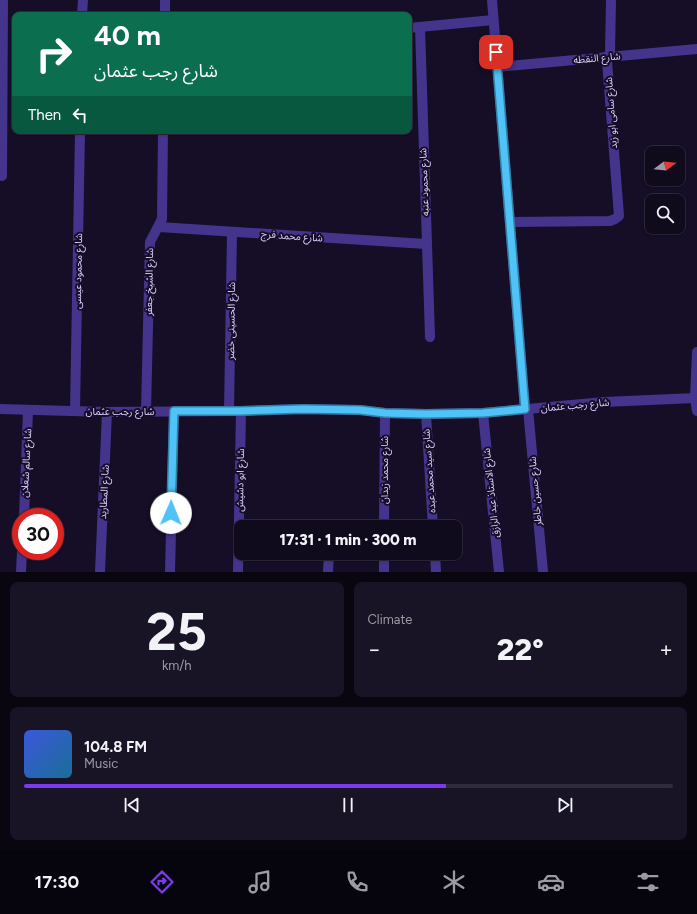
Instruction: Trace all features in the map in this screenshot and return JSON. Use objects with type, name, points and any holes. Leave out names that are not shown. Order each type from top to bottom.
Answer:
[{"type":"street","points":[[2,176],[3,0]]},
{"type":"street","points":[[82,12],[83,0]]},
{"type":"street","points":[[165,0],[165,12]]},
{"type":"street","name":"شارع حسين خاطر","points":[[492,0],[510,222],[543,572]]},
{"type":"street","name":"شارع سامى ابو زيد","points":[[510,222],[610,221],[616,220],[619,214],[607,57],[610,53],[611,0]]},
{"type":"street","points":[[412,28],[493,20]]},
{"type":"street","name":"شارع محمود عنبه","points":[[420,27],[430,337]]},
{"type":"street","name":"شارع النقطه","points":[[497,67],[697,49]]},
{"type":"street","name":"شارع محمود عيسى","points":[[75,411],[80,134]]},
{"type":"street","name":"شارع الشيخ جعفر","points":[[146,412],[150,242],[162,219],[163,134]]},
{"type":"street","name":"شارع محمد فرج","points":[[159,227],[426,244]]},
{"type":"street","name":"شارع الحسينى خضر","points":[[229,411],[232,232]]},
{"type":"street","points":[[697,352],[695,398],[697,411]]},
{"type":"street","name":"شارع رجب عثمان","points":[[0,409],[146,412],[311,409],[426,414],[483,413],[604,402],[695,398]]},
{"type":"street","name":"شارع سالم شعلان","points":[[24,508],[28,410]]},
{"type":"street","points":[[170,572],[174,411]]},
{"type":"street","name":"شارع ابو دشيش","points":[[238,572],[241,411]]},
{"type":"street","name":"شارع المطاريد","points":[[100,572],[107,412]]},
{"type":"street","name":"شارع محمد زيدان","points":[[384,520],[385,413]]},
{"type":"street","name":"شارع الاستاذ عبد الرازق","points":[[483,413],[499,572]]},
{"type":"street","name":"شارع سيد محمد عبده","points":[[426,414],[433,520]]},
{"type":"street","points":[[21,572],[22,560]]},
{"type":"street","points":[[328,572],[329,560]]},
{"type":"street","points":[[384,560],[384,572]]},
{"type":"street","points":[[435,560],[436,572]]},
{"type":"route","points":[[171,513],[174,411],[303,409],[360,410],[385,413],[426,414],[483,413],[525,409],[496,52]]}]
